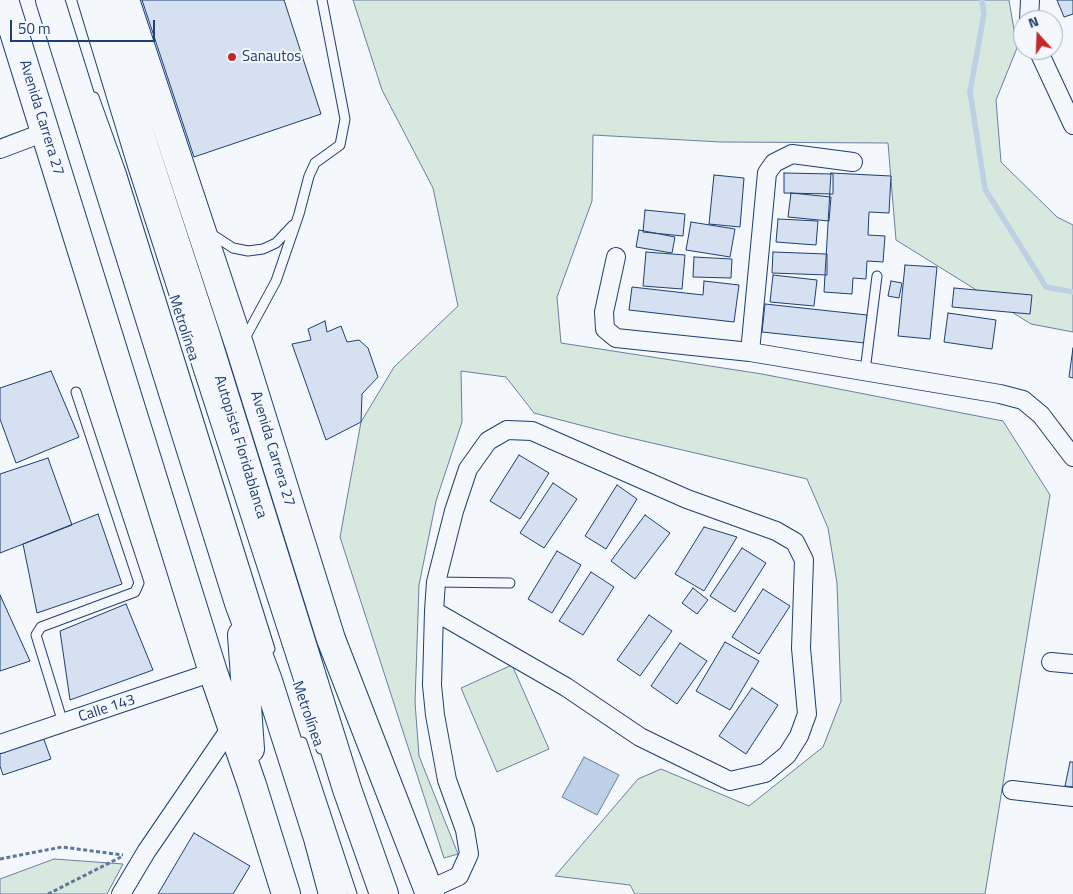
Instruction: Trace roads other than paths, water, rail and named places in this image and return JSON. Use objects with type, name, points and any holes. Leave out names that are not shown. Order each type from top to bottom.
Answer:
[{"type":"highway","name":"Avenida Carrera 27","points":[[4,0],[213,672],[252,785],[286,894]]},
{"type":"highway","points":[[50,0],[239,603],[268,681],[318,838],[333,894]]},
{"type":"highway","name":"Autopista Floridablanca","points":[[96,0],[204,330],[348,789],[384,894]]},
{"type":"highway","name":"Avenida Carrera 27","points":[[125,0],[195,217],[240,347],[331,639],[429,892]]},
{"type":"highway","points":[[239,603],[252,785]]},
{"type":"street","points":[[1043,60],[1073,124]]},
{"type":"street","points":[[0,149],[45,132]]},
{"type":"street","points":[[750,352],[767,174],[774,163],[792,154],[853,162]]},
{"type":"street","points":[[616,257],[604,312],[605,329],[616,338],[750,352],[1000,394],[1023,400],[1041,415],[1073,457]]},
{"type":"street","points":[[429,892],[459,876],[469,854],[465,830],[447,780],[439,747],[432,685],[434,611],[436,582],[454,511],[468,469],[488,441],[507,430],[532,431],[687,499],[776,531],[794,542],[804,560],[801,648],[807,714],[799,736],[787,755],[765,773],[730,781],[640,737],[566,687],[434,611]]},
{"type":"street","points":[[1051,662],[1073,664]]},
{"type":"street","name":"Calle 143","points":[[0,744],[213,672]]},
{"type":"street","points":[[121,894],[146,852],[232,726]]},
{"type":"street","points":[[1012,790],[1073,797]]},
{"type":"lane","name":"Metrolínea","points":[[82,0],[133,168],[324,760]]},
{"type":"lane","points":[[240,347],[276,280],[300,214],[309,176],[316,163],[340,145],[345,119],[322,0]]},
{"type":"lane","name":"Metrolínea","points":[[92,91],[121,172],[274,661]]},
{"type":"lane","points":[[195,217],[207,231],[220,240],[233,248],[248,251],[263,249],[276,243],[288,233],[300,214]]},
{"type":"lane","points":[[865,371],[877,276]]},
{"type":"lane","points":[[63,723],[36,635],[41,627],[136,592],[139,583],[76,392]]},
{"type":"lane","points":[[436,582],[510,583]]},
{"type":"lane","name":"Metrolínea","points":[[298,730],[352,894]]},
{"type":"water","points":[[584,757],[619,775],[597,815],[562,797]]},
{"type":"waterway","points":[[982,0],[984,14],[970,92],[985,189],[1046,287],[1073,292]]},
{"type":"place","name":"Sanautos","points":[[232,57]]}]
